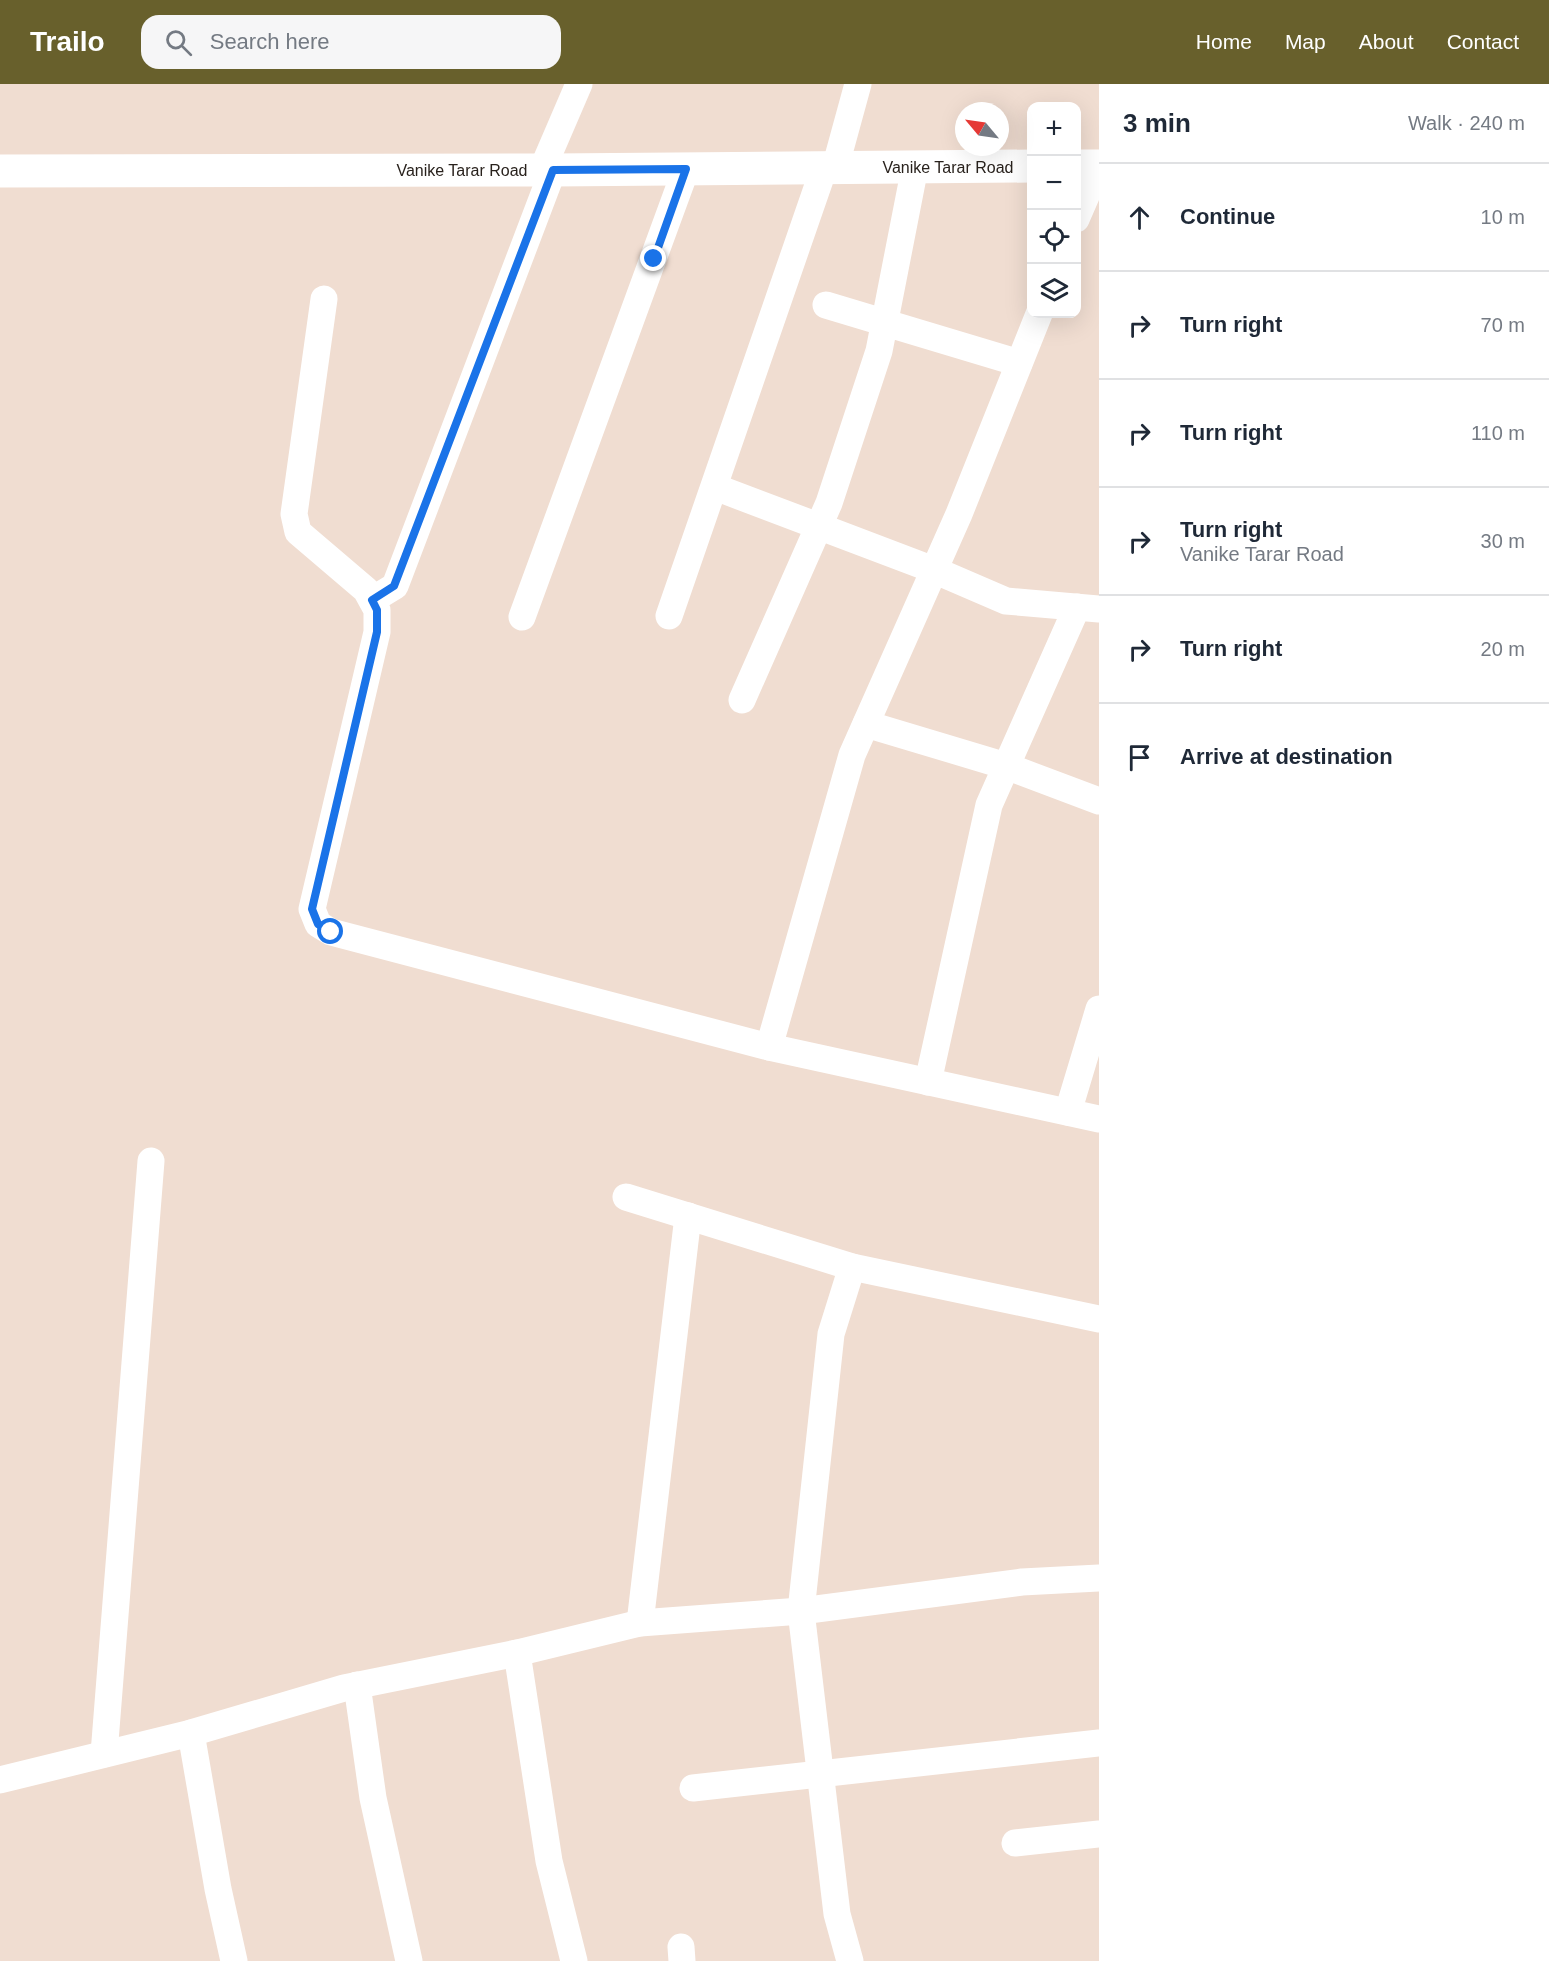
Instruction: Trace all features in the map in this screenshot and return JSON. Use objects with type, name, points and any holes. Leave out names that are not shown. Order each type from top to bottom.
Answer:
[{"type":"main road","name":"Vanike Tarar Road","points":[[0,171],[1027,166]]},
{"type":"street","points":[[372,600],[394,586],[579,84]]},
{"type":"street","points":[[669,616],[858,84]]},
{"type":"street","points":[[1081,210],[1086,196],[1088,166]]},
{"type":"street","points":[[742,700],[829,502],[879,351],[915,167]]},
{"type":"street","points":[[522,617],[686,169]]},
{"type":"street","points":[[324,299],[294,514],[298,532],[366,590],[377,610],[377,632],[312,909],[318,924],[331,932],[769,1047],[1099,1119]]},
{"type":"street","points":[[826,305],[1019,363]]},
{"type":"street","points":[[769,1047],[852,755],[960,514],[1037,318]]},
{"type":"street","points":[[715,487],[934,570],[1006,601],[1088,608],[1006,766],[989,805],[928,1082]]},
{"type":"street","points":[[866,724],[1006,766],[1099,801]]},
{"type":"street","points":[[1068,1112],[1099,1009]]},
{"type":"street","points":[[104,1754],[151,1161]]},
{"type":"street","points":[[626,1197],[852,1267],[1099,1318]]},
{"type":"street","points":[[640,1623],[688,1216]]},
{"type":"street","points":[[850,1961],[837,1914],[801,1611],[831,1334],[852,1267]]},
{"type":"street","points":[[0,1780],[191,1733],[357,1685],[517,1653],[640,1623],[801,1611],[1022,1582],[1099,1578]]},
{"type":"street","points":[[517,1653],[549,1861],[574,1961]]},
{"type":"street","points":[[357,1685],[373,1798],[409,1961]]},
{"type":"street","points":[[191,1733],[218,1889],[234,1961]]},
{"type":"street","points":[[693,1788],[1099,1743]]},
{"type":"street","points":[[1015,1843],[1099,1834]]},
{"type":"route","points":[[331,932],[318,924],[312,909],[377,632],[377,610],[372,600],[394,586],[553,170],[686,169],[654,259]]}]
